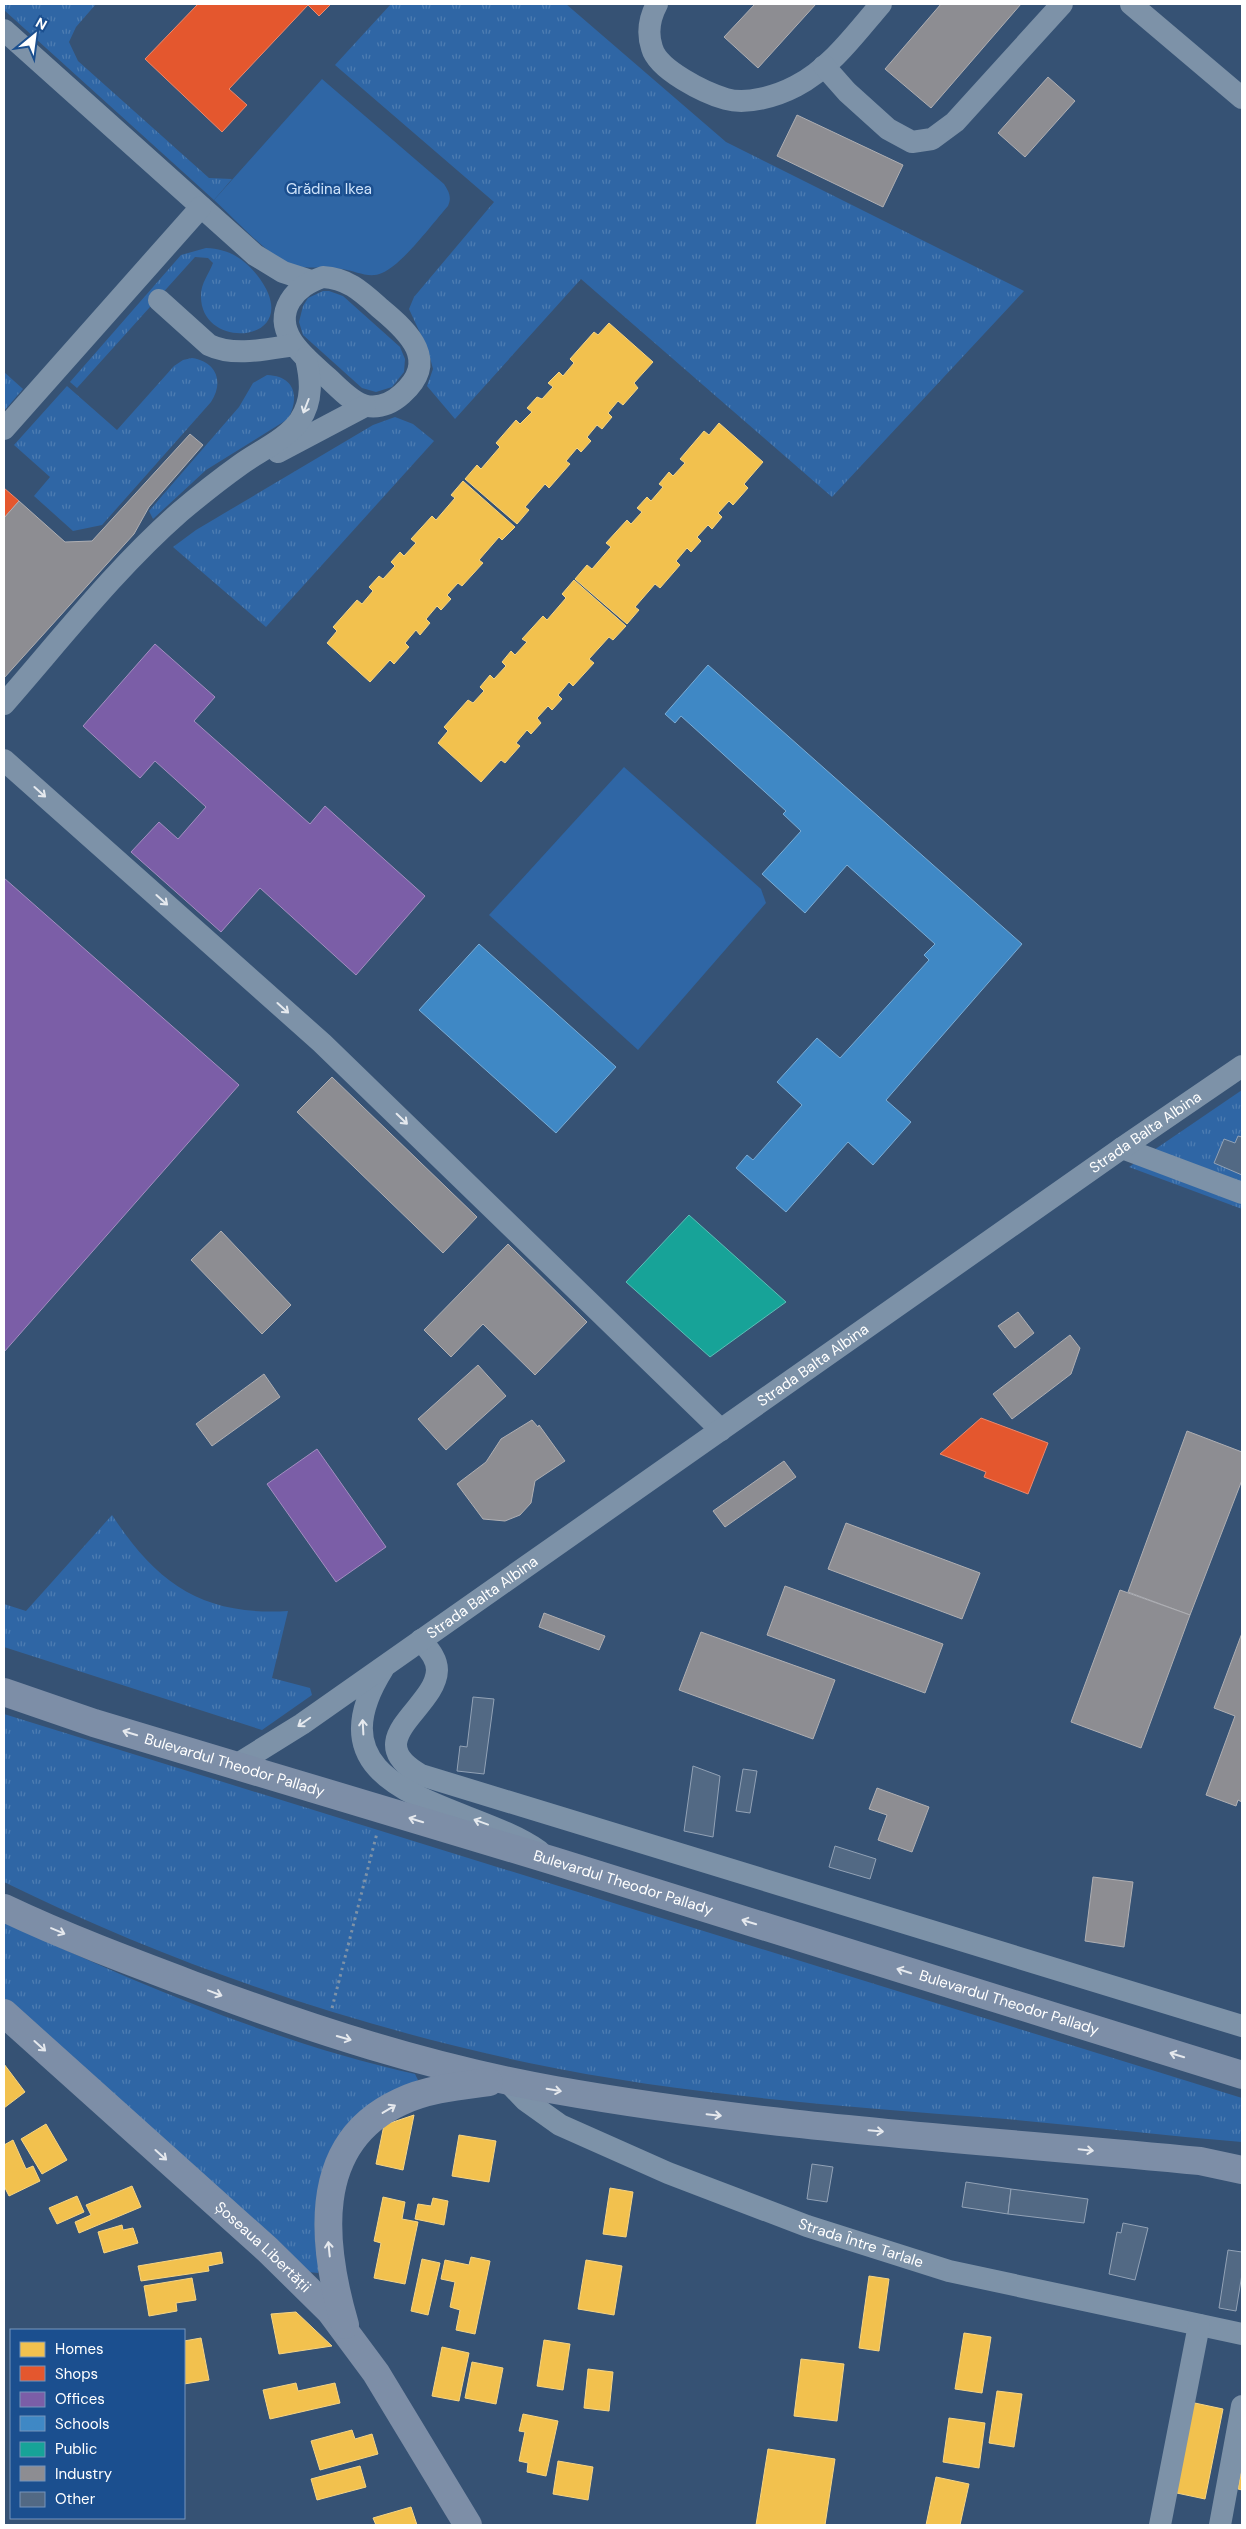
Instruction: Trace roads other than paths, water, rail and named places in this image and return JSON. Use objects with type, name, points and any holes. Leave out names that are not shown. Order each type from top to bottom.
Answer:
[{"type":"main road","name":"Bulevardul Theodor Pallady","points":[[4,1692],[94,1722],[554,1861],[1236,2074]]},
{"type":"main road","points":[[4,1908],[153,1970],[326,2033],[438,2065],[506,2080],[570,2093],[705,2114],[1242,2165]]},
{"type":"main road","name":"Șoseaua Libertății","points":[[4,2013],[268,2250],[313,2293],[347,2331],[405,2418],[468,2525]]},
{"type":"main road","points":[[347,2331],[332,2272],[327,2225],[330,2190],[344,2155],[367,2125],[400,2102],[443,2090],[506,2080]]},
{"type":"main road","points":[[1200,2162],[1242,2170]]},
{"type":"street","points":[[657,4],[649,29],[652,50],[665,67],[693,85],[727,100],[761,99],[796,86],[824,66],[847,44],[881,4]]},
{"type":"street","points":[[824,66],[847,92],[888,129],[912,142],[932,138],[955,122],[1062,4]]},
{"type":"street","points":[[1131,4],[1242,98]]},
{"type":"street","points":[[4,30],[255,255],[283,272],[311,281]]},
{"type":"street","points":[[4,429],[201,207]]},
{"type":"street","points":[[4,704],[130,561],[164,526],[210,487],[290,431],[300,420],[307,407],[310,393],[310,376],[300,351],[285,324],[286,307],[275,282],[255,255]]},
{"type":"street","points":[[159,300],[209,345],[217,349],[300,351],[345,392],[365,406],[376,407],[388,404],[407,390],[419,369],[419,356],[415,344],[394,319],[355,286],[334,278],[323,277],[311,281],[297,292],[286,307]]},
{"type":"street","points":[[210,487],[365,406]]},
{"type":"street","points":[[4,760],[322,1043],[721,1430]]},
{"type":"street","name":"Strada Balta Albina","points":[[236,1765],[288,1733],[1122,1148],[1242,1066]]},
{"type":"street","points":[[1122,1148],[1242,1193]]},
{"type":"street","points":[[421,1640],[436,1662],[436,1678],[426,1697],[404,1722],[397,1738],[397,1747],[405,1763],[421,1775],[1242,2026]]},
{"type":"street","name":"Strada Balta Albina","points":[[386,1664],[373,1686],[363,1715],[364,1742],[371,1759],[381,1773],[407,1792],[435,1805],[516,1836],[554,1861]]},
{"type":"street","name":"Strada Între Tarlale","points":[[506,2080],[525,2100],[560,2126],[668,2173],[807,2226],[949,2271],[1242,2334]]},
{"type":"street","points":[[1160,2525],[1199,2325]]},
{"type":"street","points":[[1220,2525],[1242,2406]]},
{"type":"park label","name":"Grădina Ikea","points":[[329,189]]}]
